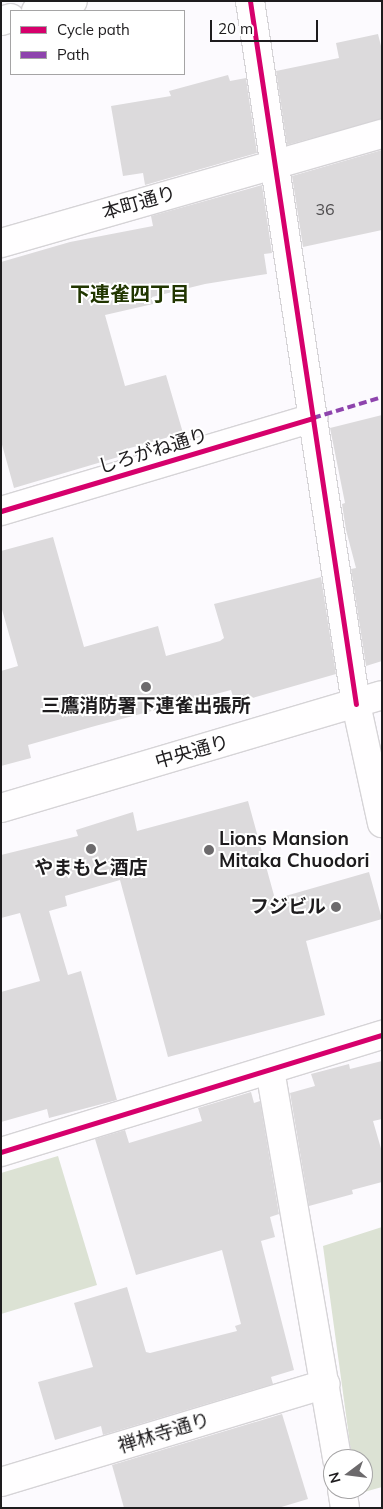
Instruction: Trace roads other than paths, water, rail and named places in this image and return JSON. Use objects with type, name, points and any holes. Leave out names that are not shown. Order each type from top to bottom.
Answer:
[{"type":"street","points":[[40,10],[73,1]]},
{"type":"street","points":[[250,1],[277,164],[356,704],[382,823]]},
{"type":"street","name":"本町通り","points":[[1,243],[382,134]]},
{"type":"street","name":"しろがね通り","points":[[1,512],[313,418]]},
{"type":"street","name":"中央通り","points":[[1,808],[382,695]]},
{"type":"street","points":[[1,1152],[382,1035]]},
{"type":"street","points":[[270,1070],[336,1449]]},
{"type":"street","name":"禅林寺通り","points":[[1,1482],[326,1384]]},
{"type":"place","name":"三鷹消防署下連雀出張所","points":[[146,687]]},
{"type":"place","name":"やまもと酒店","points":[[91,849]]},
{"type":"place","name":"Lions Mansion Mitaka Chuodori","points":[[209,850]]},
{"type":"place","name":"フジビル","points":[[336,907]]},
{"type":"district","name":"下連雀四丁目","points":[[130,293]]}]
